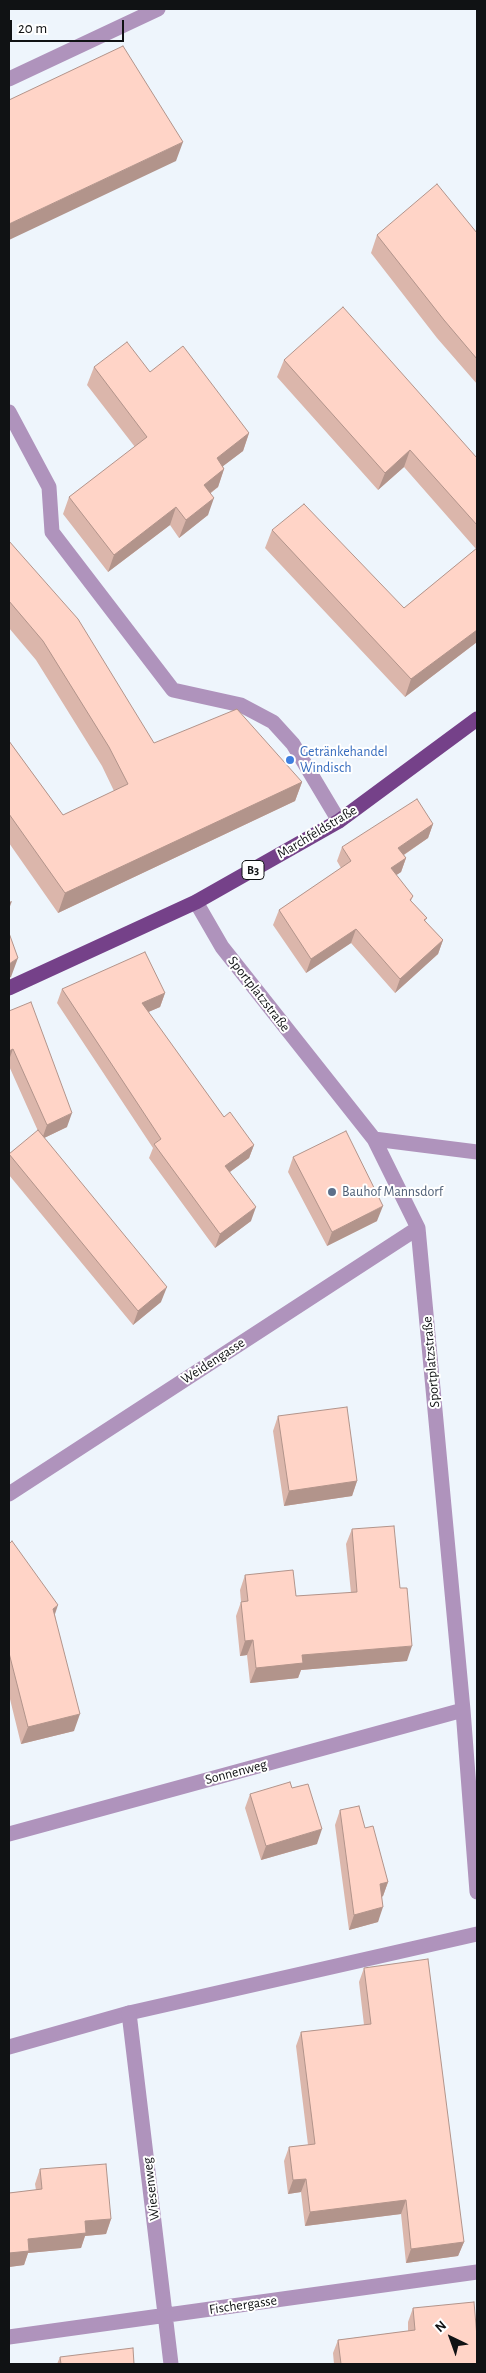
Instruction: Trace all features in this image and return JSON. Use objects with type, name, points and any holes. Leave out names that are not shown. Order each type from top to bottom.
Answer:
[{"type":"main road","name":"Marchfeldstraße","points":[[9,988],[196,902],[339,822],[477,719]]},
{"type":"street","points":[[9,80],[158,9]]},
{"type":"street","points":[[9,412],[50,487],[52,532],[173,690],[241,705],[273,722],[293,744],[339,822]]},
{"type":"street","name":"Sportplatzstraße","points":[[196,902],[222,947],[374,1139],[418,1228],[463,1710],[477,1892]]},
{"type":"street","points":[[374,1139],[477,1152]]},
{"type":"street","name":"Weidengasse","points":[[9,1494],[418,1228]]},
{"type":"street","name":"Sonnenweg","points":[[9,1834],[463,1710]]},
{"type":"street","points":[[9,2047],[130,2013],[477,1934]]},
{"type":"street","name":"Wiesenweg","points":[[130,2013],[171,2364]]},
{"type":"street","name":"Fischergasse","points":[[9,2337],[477,2272]]},
{"type":"building","points":[[123,46],[183,142],[9,224],[9,100]]},
{"type":"building","points":[[437,184],[477,233],[477,359],[377,235]]},
{"type":"building","points":[[343,307],[477,458],[477,525],[410,450],[385,473],[284,360]]},
{"type":"building","points":[[127,342],[150,372],[183,346],[249,433],[217,458],[224,469],[204,485],[214,498],[186,520],[176,507],[114,555],[69,497],[147,437],[94,367]]},
{"type":"building","points":[[304,504],[404,608],[477,548],[477,630],[411,679],[272,530]]},
{"type":"building","points":[[9,541],[78,619],[154,743],[237,709],[302,782],[65,893],[9,814],[9,741],[63,815],[128,784],[109,747],[43,641],[9,601]]},
{"type":"building","points":[[417,799],[433,824],[398,848],[406,858],[391,868],[413,896],[410,900],[427,918],[424,920],[443,940],[400,979],[356,929],[311,959],[279,910],[351,861],[342,847]]},
{"type":"building","points":[[9,933],[18,958],[9,964]]},
{"type":"building","points":[[145,952],[165,993],[142,1003],[224,1117],[230,1112],[254,1145],[225,1166],[256,1207],[220,1234],[154,1144],[161,1139],[62,989]]},
{"type":"building","points":[[31,1002],[72,1113],[47,1125],[13,1049],[9,1051],[9,1011]]},
{"type":"building","points":[[38,1130],[167,1287],[138,1311],[9,1154]]},
{"type":"building","points":[[346,1131],[383,1206],[332,1232],[293,1157]]},
{"type":"building","points":[[347,1407],[357,1481],[289,1491],[278,1416]]},
{"type":"building","points":[[394,1526],[400,1588],[407,1588],[412,1646],[302,1655],[303,1663],[256,1668],[253,1640],[245,1641],[241,1602],[248,1601],[245,1575],[293,1570],[296,1596],[357,1592],[352,1529]]},
{"type":"building","points":[[12,1541],[58,1605],[53,1609],[80,1714],[28,1727],[9,1653],[9,1544]]},
{"type":"building","points":[[290,1782],[292,1788],[308,1784],[322,1829],[266,1846],[250,1794]]},
{"type":"building","points":[[359,1806],[365,1828],[373,1826],[388,1882],[380,1884],[383,1907],[354,1915],[340,1810]]},
{"type":"building","points":[[428,1959],[464,2242],[411,2249],[406,2200],[310,2212],[306,2179],[293,2180],[289,2147],[315,2144],[301,2032],[371,2024],[364,1968]]},
{"type":"building","points":[[106,2164],[111,2219],[85,2221],[86,2233],[28,2239],[29,2251],[9,2253],[9,2193],[42,2189],[40,2169]]},
{"type":"building","points":[[474,2302],[477,2364],[341,2364],[338,2340],[415,2330],[413,2308]]},
{"type":"building","points":[[133,2348],[134,2364],[61,2364],[60,2357]]},
{"type":"place","name":"Getränkehandel Windisch","points":[[290,760]]},
{"type":"place","name":"Bauhof Mannsdorf","points":[[332,1192]]}]
